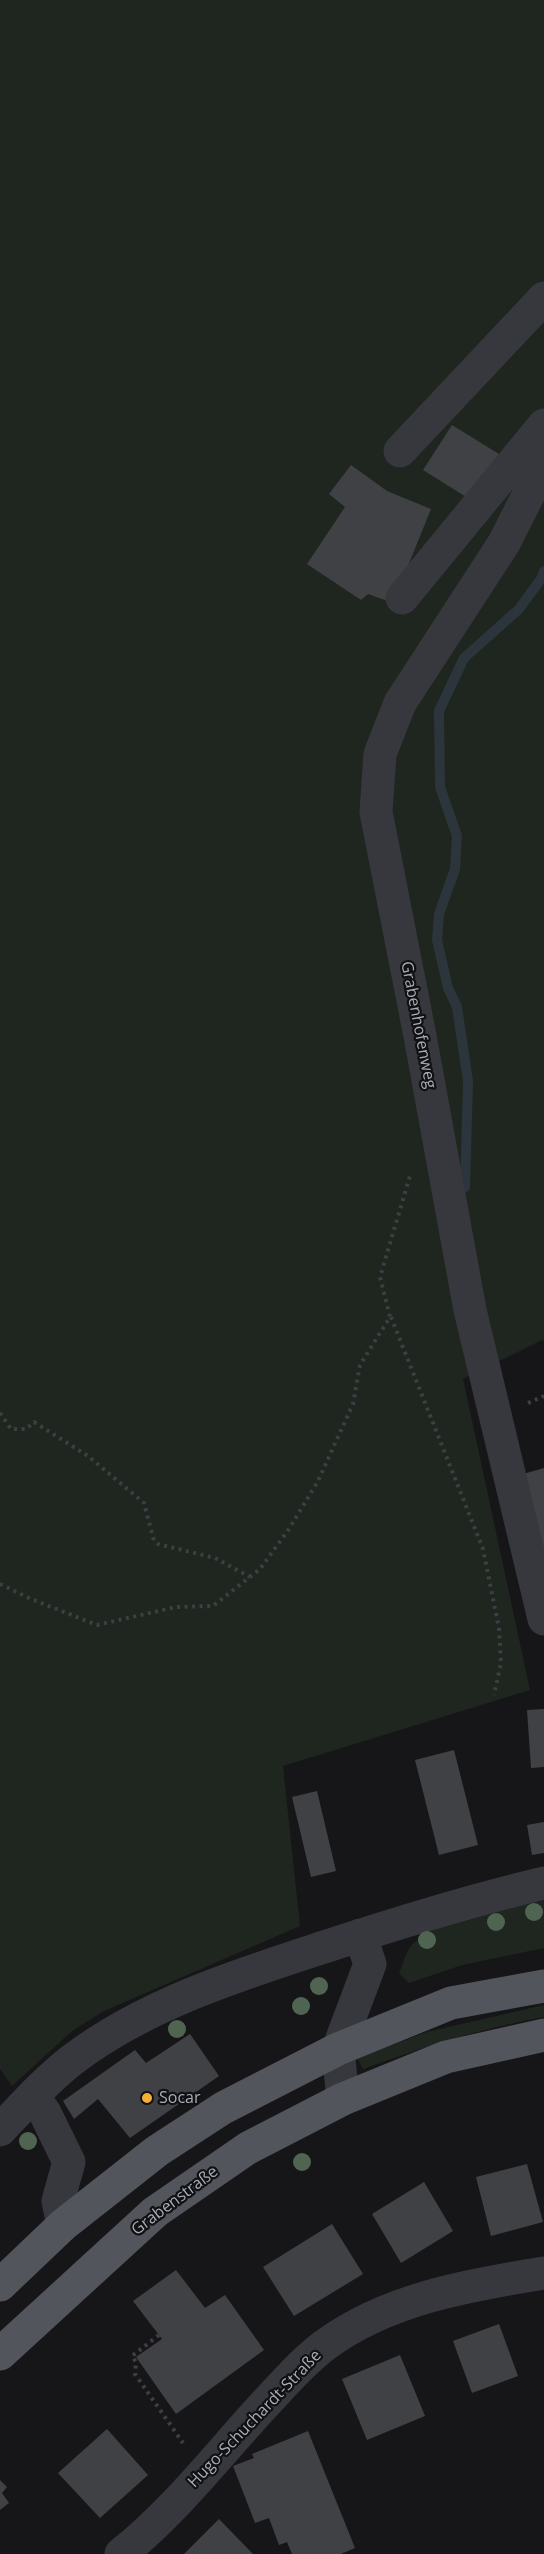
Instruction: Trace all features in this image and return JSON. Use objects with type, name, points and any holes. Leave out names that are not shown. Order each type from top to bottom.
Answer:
[{"type":"main road","points":[[0,2285],[63,2225],[157,2151],[223,2108],[338,2049],[451,2003],[544,1986]]},
{"type":"main road","name":"Grabenstraße","points":[[0,2354],[155,2212],[248,2148],[343,2099],[446,2057],[544,2035]]},
{"type":"street","points":[[399,451],[544,298]]},
{"type":"street","points":[[402,598],[544,425]]},
{"type":"street","name":"Grabenhofenweg","points":[[544,464],[504,543],[400,703],[380,754],[376,812],[470,1310],[544,1619]]},
{"type":"street","points":[[0,2130],[71,2061],[122,2027],[244,1973],[489,1896],[544,1883]]},
{"type":"street","points":[[343,2099],[338,2049],[370,1965],[360,1935]]},
{"type":"street","points":[[33,2096],[45,2113],[69,2162],[58,2201],[63,2225]]},
{"type":"street","name":"Hugo-Schuchardt-Straße","points":[[121,2554],[147,2533],[280,2388],[324,2346],[383,2311],[485,2282],[544,2273]]},
{"type":"path","points":[[438,1131],[429,1136],[426,1148],[412,1166],[380,1277],[390,1317],[483,1549],[499,1629],[501,1663],[494,1695]]},
{"type":"path","points":[[0,1584],[97,1625],[176,1607],[213,1606],[260,1569],[289,1529],[318,1480],[353,1404],[360,1365],[390,1317]]},
{"type":"path","points":[[0,1413],[11,1429],[26,1429],[34,1422],[88,1456],[144,1503],[154,1540],[158,1544],[215,1558],[250,1577]]},
{"type":"path","points":[[159,2335],[132,2356],[136,2362],[135,2374],[185,2447]]},
{"type":"shaded area","points":[[0,0],[544,0],[544,1341],[463,1379],[530,1690],[283,1766],[300,1926],[104,2011],[72,2031],[12,2086],[0,2069]]},
{"type":"shaded area","points":[[544,1901],[544,1948],[462,1965],[409,1983],[399,1973],[413,1944],[440,1927],[475,1915]]},
{"type":"shaded area","points":[[544,2005],[544,2017],[453,2039],[363,2069],[357,2058],[427,2032]]},
{"type":"building","points":[[452,425],[499,454],[471,500],[423,470]]},
{"type":"building","points":[[351,465],[387,491],[431,509],[393,603],[368,594],[361,600],[307,564],[345,507],[329,494]]},
{"type":"building","points":[[544,1468],[544,1583],[516,1476]]},
{"type":"building","points":[[544,1709],[544,1767],[531,1768],[527,1710]]},
{"type":"building","points":[[454,1750],[478,1845],[439,1855],[415,1760]]},
{"type":"building","points":[[317,1791],[336,1871],[311,1877],[292,1797]]},
{"type":"building","points":[[544,1822],[544,1853],[532,1855],[527,1825]]},
{"type":"building","points":[[190,2034],[219,2076],[130,2138],[98,2099],[74,2119],[63,2101],[135,2050],[146,2063]]},
{"type":"building","points":[[527,2164],[543,2222],[491,2236],[476,2177]]},
{"type":"building","points":[[424,2182],[453,2231],[401,2263],[372,2214]]},
{"type":"building","points":[[332,2224],[363,2274],[294,2316],[263,2267]]},
{"type":"building","points":[[176,2270],[205,2308],[225,2295],[264,2350],[176,2414],[136,2357],[162,2339],[133,2301]]},
{"type":"building","points":[[499,2324],[518,2376],[472,2393],[453,2341]]},
{"type":"building","points":[[400,2355],[425,2416],[367,2440],[342,2379]]},
{"type":"building","points":[[107,2429],[148,2475],[100,2518],[58,2473]]},
{"type":"building","points":[[308,2431],[355,2548],[341,2554],[292,2554],[287,2542],[279,2545],[269,2518],[255,2523],[233,2466],[254,2458],[252,2454]]},
{"type":"building","points":[[0,2480],[7,2487],[2,2493],[9,2503],[0,2510]]},
{"type":"building","points":[[219,2519],[253,2554],[184,2554]]},
{"type":"waterway","points":[[465,1187],[468,1081],[457,1007],[448,988],[437,940],[439,914],[455,869],[457,836],[440,787],[439,711],[464,658],[519,609],[541,579],[544,571]]},
{"type":"place","name":"Socar","points":[[147,2098]]}]
